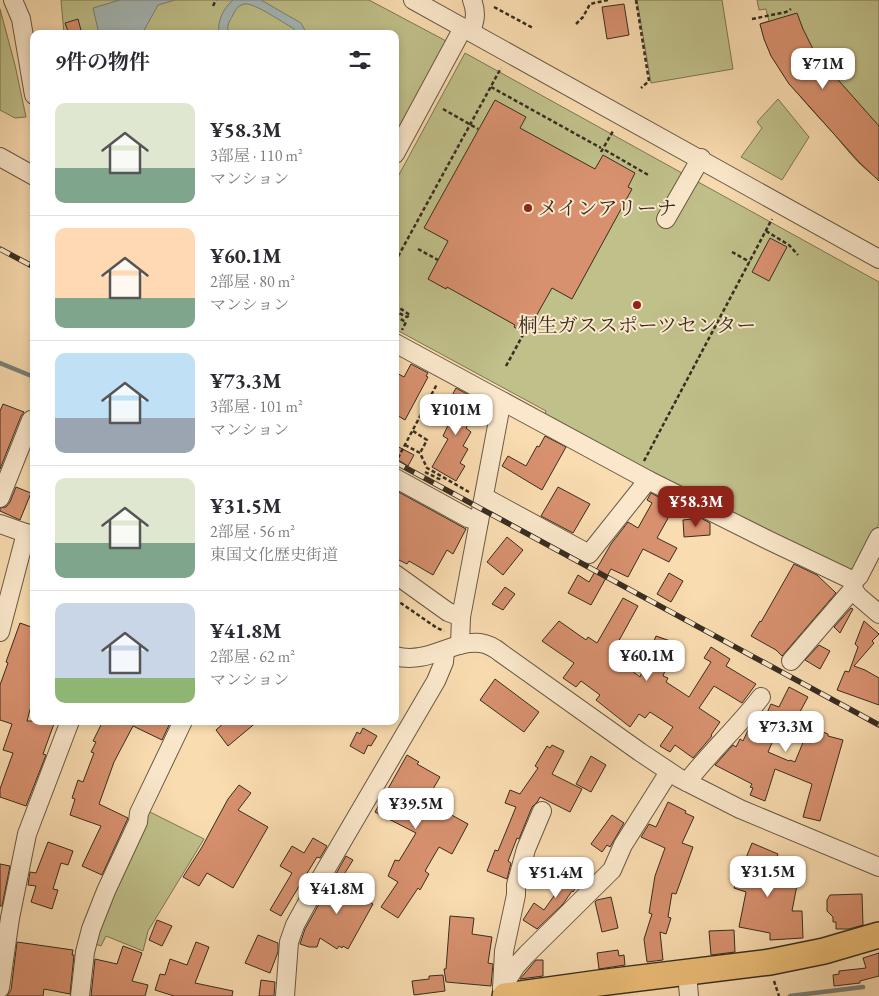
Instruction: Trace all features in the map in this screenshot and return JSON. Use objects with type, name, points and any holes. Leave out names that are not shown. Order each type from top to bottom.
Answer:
[{"type":"highway","points":[[503,993],[599,983],[688,985],[770,962],[824,951],[879,935]]},
{"type":"street","points":[[13,0],[21,19],[30,72]]},
{"type":"street","points":[[413,0],[879,259]]},
{"type":"street","points":[[399,147],[476,17],[476,9],[472,0]]},
{"type":"street","points":[[0,156],[30,174]]},
{"type":"street","points":[[666,220],[700,158]]},
{"type":"street","points":[[399,346],[504,402],[645,473],[853,585],[858,596],[879,614]]},
{"type":"street","points":[[284,996],[289,942],[295,925],[436,681],[444,662],[453,648],[461,617],[479,521],[478,496],[500,410],[504,402]]},
{"type":"street","points":[[0,498],[30,423]]},
{"type":"street","points":[[478,496],[589,554],[645,473]]},
{"type":"street","points":[[399,480],[468,518],[479,521]]},
{"type":"street","points":[[0,524],[30,534],[0,632]]},
{"type":"street","points":[[791,661],[853,585],[879,537]]},
{"type":"street","points":[[399,577],[448,612],[461,617]]},
{"type":"street","points":[[399,656],[416,658],[480,643],[492,647],[669,772],[740,809],[879,867]]},
{"type":"street","points":[[687,782],[696,769],[749,713],[761,697]]},
{"type":"street","points":[[0,988],[10,918],[26,834],[68,725]]},
{"type":"street","points":[[80,996],[91,929],[106,891],[138,822],[139,813],[181,725]]},
{"type":"street","points":[[503,993],[516,966],[612,870],[623,845],[669,772]]},
{"type":"street","points":[[503,993],[504,951],[516,895],[516,885],[526,849],[542,811]]},
{"type":"path","points":[[213,6],[216,0]]},
{"type":"path","points":[[576,24],[583,17],[590,4],[608,0]]},
{"type":"path","points":[[636,0],[649,81],[641,88]]},
{"type":"path","points":[[494,7],[533,28]]},
{"type":"path","points":[[752,19],[786,12],[791,9]]},
{"type":"path","points":[[399,255],[501,68]]},
{"type":"path","points":[[491,87],[601,148]]},
{"type":"path","points":[[444,109],[478,129]]},
{"type":"path","points":[[602,152],[613,131]]},
{"type":"path","points":[[605,150],[650,176]]},
{"type":"path","points":[[645,473],[773,218]]},
{"type":"path","points":[[766,231],[789,245],[798,254]]},
{"type":"path","points":[[418,249],[438,260]]},
{"type":"path","points":[[732,252],[750,262]]},
{"type":"path","points":[[399,308],[410,315],[407,318],[399,313]]},
{"type":"path","points":[[399,318],[406,322],[399,342]]},
{"type":"path","points":[[506,366],[524,333]]},
{"type":"path","points":[[399,456],[440,379]]},
{"type":"path","points":[[413,431],[427,440],[420,454]]},
{"type":"path","points":[[405,446],[420,454],[427,468],[478,496]]},
{"type":"path","points":[[424,472],[440,479],[441,476]]},
{"type":"path","points":[[399,602],[436,628],[443,631],[448,630]]},
{"type":"path","points":[[772,974],[778,996]]},
{"type":"green space","points":[[61,0],[369,0],[448,42],[399,132],[399,30],[64,30]]},
{"type":"green space","points":[[637,0],[722,0],[733,69],[651,83]]},
{"type":"green space","points":[[757,0],[879,0],[879,179],[855,159],[790,84],[765,41],[760,24],[769,21],[766,9],[759,10]]},
{"type":"green space","points":[[0,9],[26,117],[15,118],[0,110]]},
{"type":"green space","name":"桐生ガススポーツセンター","points":[[465,53],[879,282],[879,524],[853,572],[628,465],[545,415],[546,411],[399,331],[399,175]]},
{"type":"green space","points":[[778,99],[809,137],[782,180],[741,157],[762,128],[757,122]]},
{"type":"green space","points":[[146,810],[204,839],[148,931],[143,951],[106,936],[101,946],[90,942]]},
{"type":"shaded area","points":[[120,0],[175,0],[158,5],[144,30],[98,30],[93,8]]},
{"type":"shaded area","points":[[233,0],[261,0],[301,23],[305,30],[295,30],[268,13],[249,4],[244,4],[235,11],[230,20],[228,30],[219,30],[219,24],[226,7]]},
{"type":"building","points":[[624,4],[629,35],[607,39],[602,7]]},
{"type":"building","points":[[797,13],[812,47],[824,64],[879,126],[879,181],[859,162],[789,84],[771,56],[760,24]]},
{"type":"building","points":[[78,19],[81,30],[68,30],[65,23]]},
{"type":"building","name":"メインアリーナ","points":[[495,100],[526,117],[520,128],[595,169],[603,155],[635,173],[628,187],[632,189],[572,299],[552,288],[526,334],[514,327],[515,325],[447,287],[446,289],[428,279],[448,241],[424,228]]},
{"type":"building","points":[[770,238],[787,247],[769,281],[752,272]]},
{"type":"building","points":[[411,364],[428,373],[426,376],[428,377],[405,420],[399,416],[399,374],[404,377]]},
{"type":"building","points":[[456,388],[476,399],[469,411],[474,415],[466,428],[471,432],[463,446],[468,449],[460,463],[465,466],[456,481],[432,467],[448,439],[443,436],[450,421],[446,419],[454,405],[449,401]]},
{"type":"building","points":[[3,404],[24,412],[0,469],[0,411]]},
{"type":"building","points":[[545,436],[566,447],[542,490],[502,466],[508,456],[526,466]]},
{"type":"building","points":[[399,447],[414,455],[408,466],[399,460]]},
{"type":"building","points":[[16,487],[30,493],[20,520],[0,511],[0,508],[6,507]]},
{"type":"building","points":[[558,487],[590,504],[573,533],[541,516]]},
{"type":"building","points":[[399,492],[466,529],[453,554],[447,550],[433,575],[409,561],[407,564],[399,560]]},
{"type":"building","points":[[651,493],[670,503],[667,508],[672,511],[657,538],[677,548],[669,562],[643,549],[628,577],[611,569],[591,605],[568,593],[578,575],[589,582],[611,544],[628,522],[638,528],[652,503],[647,500]]},
{"type":"building","points":[[701,518],[710,523],[710,535],[684,537],[683,520]]},
{"type":"building","points":[[507,537],[523,550],[503,575],[487,562]]},
{"type":"building","points":[[794,564],[817,575],[836,593],[782,656],[776,650],[751,636]]},
{"type":"building","points":[[669,573],[683,581],[671,602],[657,594]]},
{"type":"building","points":[[505,587],[515,594],[503,610],[492,604]]},
{"type":"building","points":[[623,598],[638,606],[611,655],[640,677],[656,636],[676,643],[663,676],[668,678],[666,682],[689,697],[711,662],[704,658],[711,647],[730,659],[726,666],[756,684],[742,703],[714,686],[699,708],[720,722],[712,736],[693,758],[675,745],[670,752],[660,746],[673,727],[650,712],[645,718],[639,714],[630,727],[596,700],[600,695],[581,681],[576,687],[563,678],[574,663],[542,641],[559,621],[586,640],[588,637],[597,643]]},
{"type":"building","points":[[851,608],[853,609],[840,633],[834,627]]},
{"type":"building","points":[[864,621],[879,634],[872,641],[874,643],[854,666],[879,678],[879,705],[837,690],[845,671],[849,672],[858,647],[855,644]]},
{"type":"building","points":[[20,623],[30,627],[30,710],[27,721],[30,721],[30,725],[54,725],[43,754],[46,755],[26,806],[0,797],[0,789],[13,753],[3,750],[12,724],[0,720],[0,685],[8,663],[6,662]]},
{"type":"building","points":[[819,645],[830,651],[820,669],[805,660]]},
{"type":"building","points":[[495,679],[539,712],[524,732],[480,700]]},
{"type":"building","points":[[789,687],[808,697],[795,721],[828,734],[828,736],[843,740],[820,821],[803,817],[812,784],[775,769],[765,801],[750,795],[753,788],[750,787],[752,784],[715,765],[733,745],[736,747],[740,739],[743,741],[749,728],[762,713],[766,715],[771,704],[779,707]],"holes":[[[779,727],[804,740],[795,762],[768,752]]]},
{"type":"building","points":[[101,725],[169,725],[162,740],[133,726],[114,762],[99,804],[128,818],[102,875],[82,866],[101,826],[70,815],[75,799],[72,798],[78,780],[83,782],[94,753],[91,752],[96,742],[93,741]]},
{"type":"building","points":[[222,725],[253,725],[228,746],[216,730]]},
{"type":"building","points":[[363,728],[377,736],[371,746],[368,745],[364,754],[350,746],[357,732],[360,734]]},
{"type":"building","points":[[552,745],[564,751],[552,774],[582,789],[570,812],[540,797],[532,807],[519,839],[517,838],[508,861],[511,863],[507,879],[487,871],[495,850],[498,851],[516,807],[505,803],[510,790],[520,794],[538,768],[535,766],[547,746],[550,748]]},
{"type":"building","points":[[407,755],[419,762],[417,764],[440,777],[426,801],[468,824],[452,854],[439,847],[425,871],[429,874],[420,890],[418,888],[398,918],[381,907],[398,882],[388,876],[395,860],[399,861],[416,833],[375,812]]},
{"type":"building","points":[[591,756],[606,765],[591,792],[576,784]]},
{"type":"building","points":[[239,785],[251,793],[238,810],[268,827],[233,888],[207,873],[199,886],[183,877],[228,799]]},
{"type":"building","points":[[668,802],[694,817],[682,843],[693,847],[676,894],[672,893],[668,917],[671,918],[666,934],[660,932],[663,960],[647,962],[644,939],[652,914],[649,913],[655,876],[665,848],[641,837],[649,824],[656,827]]},
{"type":"building","points":[[612,815],[624,823],[610,847],[607,845],[602,852],[591,844]]},
{"type":"building","points":[[313,838],[327,846],[320,858],[317,857],[281,916],[270,910],[292,873],[280,866],[292,846],[304,853]]},
{"type":"building","points":[[48,842],[73,851],[68,865],[61,863],[53,889],[58,890],[52,909],[31,902],[36,886],[28,885],[30,872],[36,873]]},
{"type":"building","points":[[752,843],[778,854],[767,880],[797,885],[792,911],[802,911],[803,938],[770,940],[770,933],[739,927],[746,892],[734,888]]},
{"type":"building","points":[[346,856],[353,860],[338,884],[373,904],[348,949],[339,946],[337,949],[320,938],[317,947],[300,944],[305,929]]},
{"type":"building","points":[[578,862],[587,868],[573,892],[563,904],[537,929],[523,920],[534,903],[544,910]]},
{"type":"building","points":[[0,864],[10,866],[2,906],[0,906]]},
{"type":"building","points":[[862,894],[863,925],[849,929],[836,929],[836,922],[833,922],[833,917],[827,911],[827,900],[830,895]]},
{"type":"building","points":[[611,897],[618,928],[602,932],[595,902]]},
{"type":"building","points":[[450,916],[474,918],[472,934],[492,937],[488,963],[493,964],[491,986],[446,982],[444,969],[446,969]]},
{"type":"building","points":[[157,920],[172,926],[162,946],[149,940]]},
{"type":"building","points":[[734,930],[735,952],[711,955],[709,931]]},
{"type":"building","points":[[258,935],[278,943],[278,952],[270,973],[245,963]]},
{"type":"building","points":[[17,942],[73,950],[70,994],[44,989],[43,996],[7,996],[11,990]]},
{"type":"building","points":[[196,942],[209,947],[195,983],[233,991],[232,996],[174,996],[155,990],[160,974],[165,975],[170,959],[187,965]]},
{"type":"building","points":[[123,946],[142,953],[132,981],[148,985],[145,996],[91,996],[95,959],[117,964]]},
{"type":"building","points":[[618,950],[619,956],[624,955],[625,965],[599,969],[597,953]]},
{"type":"building","points":[[879,953],[879,976],[860,981],[860,983],[834,986],[833,975],[839,974],[839,971],[866,968],[863,958]]},
{"type":"building","points":[[536,960],[543,960],[543,976],[520,979]]},
{"type":"building","points":[[443,975],[445,991],[414,995],[412,981],[429,979],[429,976]]},
{"type":"building","points":[[261,980],[275,982],[274,996],[259,996]]},
{"type":"waterway","points":[[0,363],[30,375]]},
{"type":"waterway","points":[[790,996],[863,987]]},
{"type":"railway","points":[[0,249],[30,265]]},
{"type":"railway","points":[[399,464],[879,725]]},
{"type":"place","name":"メインアリーナ","points":[[528,208]]},
{"type":"place","name":"桐生ガススポーツセンター","points":[[637,305]]}]
